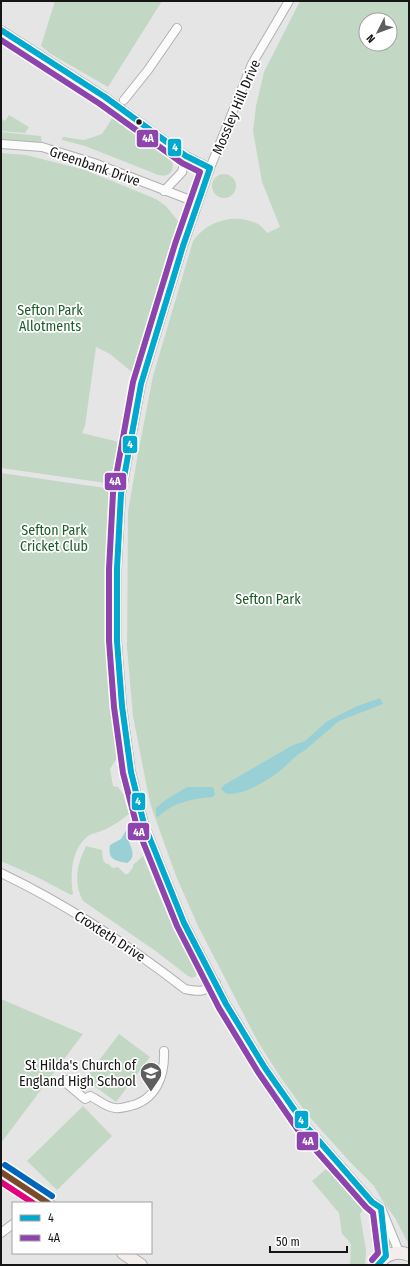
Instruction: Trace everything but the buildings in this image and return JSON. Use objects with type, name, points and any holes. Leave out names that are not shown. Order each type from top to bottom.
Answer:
[{"type":"main road","points":[[1,1172],[43,1202]]},
{"type":"main road","points":[[124,1254],[141,1265]]},
{"type":"main road","points":[[382,1261],[404,1254]]},
{"type":"street","name":"Mossley Hill Drive","points":[[289,1],[252,64],[210,168],[183,246],[141,384],[121,494],[117,569],[117,641],[122,706],[131,772],[144,824],[184,923],[226,1004],[265,1068],[305,1125],[372,1202],[381,1208]]},
{"type":"street","points":[[124,100],[148,70],[177,28]]},
{"type":"street","points":[[1,30],[105,97],[186,156],[210,168]]},
{"type":"street","name":"Greenbank Drive","points":[[1,144],[42,147],[94,163],[198,203]]},
{"type":"street","points":[[164,191],[182,172],[186,156]]},
{"type":"street","name":"Croxteth Drive","points":[[1,873],[24,884],[92,922],[128,946],[185,989],[196,992],[208,989],[216,983]]},
{"type":"street","points":[[66,1080],[66,1083],[85,1099],[90,1096],[109,1107],[117,1109],[135,1105],[146,1098],[159,1083],[164,1069],[164,1051]]},
{"type":"street","points":[[381,1208],[404,1254]]},
{"type":"street","points":[[381,1208],[382,1261]]},
{"type":"street","points":[[1,1233],[12,1225]]},
{"type":"green space","points":[[55,1],[162,1],[108,87],[51,54],[41,46]]},
{"type":"green space","name":"Sefton Park","points":[[300,1],[409,1],[409,1245],[395,1218],[374,1186],[350,1162],[306,1113],[258,1042],[198,926],[176,876],[151,806],[133,716],[127,648],[128,512],[153,376],[193,241],[206,228],[222,220],[240,219],[249,221],[258,224],[267,233],[280,227],[262,182],[253,131],[256,106],[264,72]]},
{"type":"green space","points":[[115,114],[168,154],[173,165],[170,173],[165,176],[157,174],[85,146],[62,140],[63,137],[84,140],[102,134]]},
{"type":"green space","points":[[9,115],[29,127],[25,133],[1,131],[1,118],[5,121]]},
{"type":"green space","points":[[1,132],[41,136],[42,147],[1,144]]},
{"type":"green space","name":"Sefton Park Allotments","points":[[1,153],[26,155],[85,170],[156,199],[166,206],[178,221],[133,373],[110,354],[96,347],[85,426],[82,433],[119,442],[113,484],[1,468]]},
{"type":"green space","points":[[224,174],[232,178],[236,186],[232,194],[224,198],[216,194],[212,186],[216,178]]},
{"type":"green space","name":"Sefton Park Cricket Club","points":[[1,473],[112,489],[107,525],[106,638],[108,679],[117,758],[110,769],[113,786],[118,787],[123,794],[129,814],[104,830],[88,836],[82,841],[73,863],[73,894],[71,895],[37,877],[1,861]]},
{"type":"green space","points":[[86,846],[102,850],[103,860],[105,863],[110,865],[112,868],[118,867],[125,874],[128,874],[133,865],[143,856],[161,900],[197,973],[195,977],[192,978],[188,976],[157,952],[83,901],[78,887],[77,874],[80,860]]},
{"type":"green space","points":[[1,999],[83,1034],[1,1143]]},
{"type":"green space","points":[[119,1034],[150,1057],[116,1102],[85,1079]]},
{"type":"green space","points":[[83,1106],[112,1136],[57,1190],[27,1161]]},
{"type":"green space","points":[[326,1169],[364,1209],[360,1214],[366,1250],[365,1265],[350,1265],[351,1245],[342,1234],[339,1213],[312,1181]]},
{"type":"water","points":[[380,698],[383,704],[339,721],[285,767],[255,787],[231,794],[225,793],[221,789],[224,785],[293,745],[305,741],[326,722],[355,707]]},
{"type":"water","points":[[187,787],[213,787],[215,794],[213,797],[184,802],[170,808],[158,817],[156,816],[156,808],[164,801]]},
{"type":"water","points":[[127,829],[132,829],[134,833],[128,839],[133,855],[127,863],[113,859],[109,850],[110,845],[121,839]]},
{"type":"transit line","name":"4","points":[[1,30],[105,97],[186,156],[210,168],[183,246],[141,384],[121,494],[117,569],[117,641],[122,706],[131,772],[144,824],[184,923],[226,1004],[265,1068],[305,1125],[372,1202],[381,1208],[386,1256],[378,1265]]},
{"type":"transit line","name":"4A","points":[[1,40],[100,104],[182,163],[200,172],[175,244],[133,382],[113,493],[109,569],[109,641],[114,707],[123,773],[137,827],[177,926],[219,1008],[258,1072],[298,1130],[373,1213],[378,1253],[372,1260]]},
{"type":"transit line","points":[[5,1165],[52,1196]]},
{"type":"transit line","points":[[1,1172],[46,1202]]},
{"type":"transit line","points":[[1,1182],[31,1202]]},
{"type":"place","name":"St Hilda's Church of England High School","points":[[151,1092]]}]
